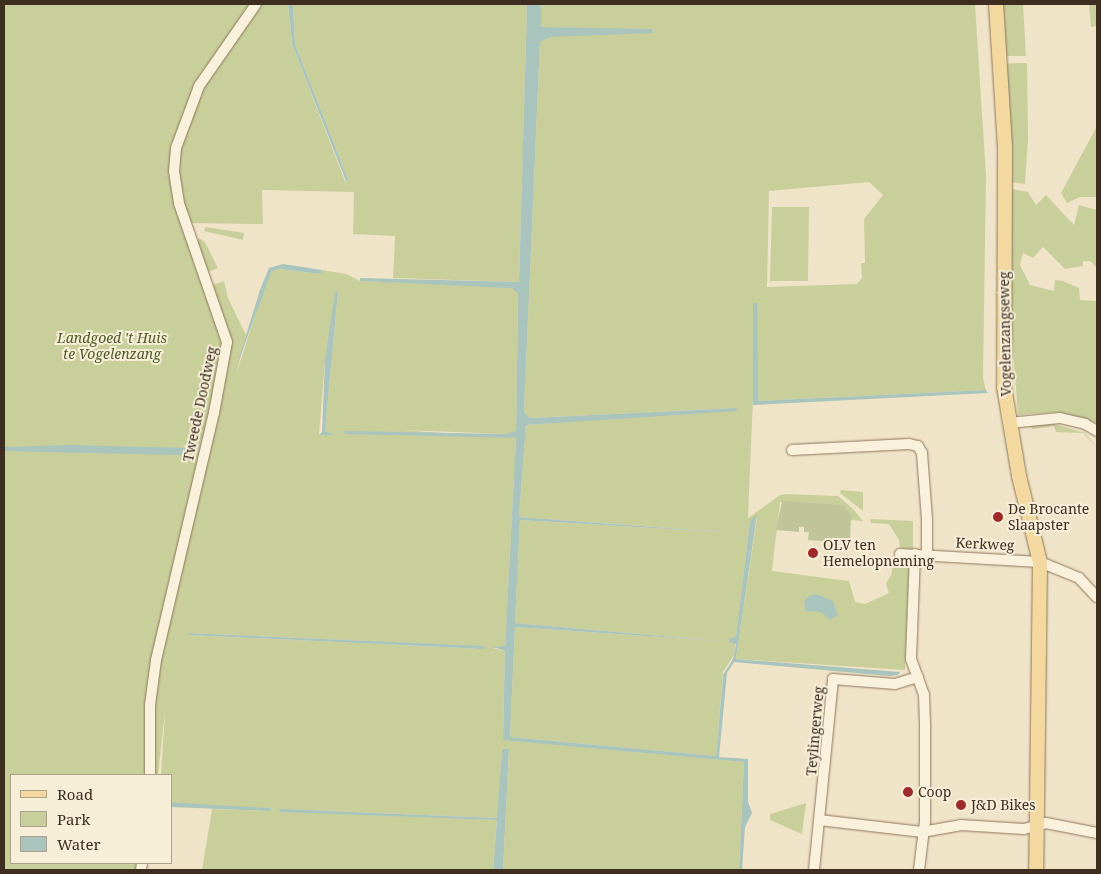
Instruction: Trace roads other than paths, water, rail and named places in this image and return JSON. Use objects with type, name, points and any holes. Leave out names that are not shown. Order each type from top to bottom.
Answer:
[{"type":"main road","name":"Vogelenzangseweg","points":[[996,4],[1005,147],[1003,367],[1008,423],[1040,562],[1036,870]]},
{"type":"street","name":"Tweede Doodweg","points":[[150,774],[150,705],[158,652],[214,413],[227,342],[179,203],[174,171],[176,148],[199,86],[256,4]]},
{"type":"street","points":[[1008,423],[1060,418],[1085,424],[1097,431]]},
{"type":"street","points":[[792,450],[910,444],[918,446],[922,453],[928,520],[927,554]]},
{"type":"street","name":"Kerkweg","points":[[900,554],[927,554],[1040,562],[1079,578],[1097,597]]},
{"type":"street","points":[[914,554],[912,659],[924,694],[925,727],[919,870]]},
{"type":"street","name":"Teylingerweg","points":[[814,870],[833,679],[895,684],[918,677]]},
{"type":"street","points":[[819,820],[922,832],[960,825],[1024,829],[1046,823],[1097,833]]},
{"type":"water","points":[[288,4],[293,4],[295,44],[349,182],[346,181],[292,44]]},
{"type":"water","points":[[527,4],[541,4],[541,27],[652,29],[653,33],[550,37],[540,42],[524,412],[530,418],[737,408],[736,411],[526,425],[519,517],[736,533],[520,520],[515,623],[719,641],[515,627],[510,737],[716,756],[723,675],[733,659],[736,644],[729,642],[729,638],[736,637],[750,521],[757,514],[736,659],[900,672],[898,675],[890,676],[734,662],[727,673],[719,757],[748,759],[748,802],[752,813],[745,827],[742,870],[739,870],[744,762],[503,740],[505,651],[493,647],[505,646],[516,438],[345,434],[344,431],[506,434],[516,431],[518,294],[512,288],[360,281],[360,278],[519,282]]},
{"type":"water","points":[[283,264],[322,270],[321,274],[279,269],[271,272],[234,374],[260,290],[269,268]]},
{"type":"water","points":[[335,292],[338,292],[325,431],[335,435],[319,435],[322,432],[325,360]]},
{"type":"water","points":[[753,303],[757,303],[758,401],[986,390],[988,393],[753,405]]},
{"type":"water","points":[[72,445],[186,448],[189,452],[179,455],[4,451],[4,447]]},
{"type":"water","points":[[816,594],[833,601],[838,615],[830,620],[821,612],[806,611],[804,601],[809,596]]},
{"type":"water","points":[[188,633],[484,646],[484,649],[189,635]]},
{"type":"water","points":[[502,749],[509,749],[503,870],[493,870],[497,820],[280,812],[279,809],[497,818]]},
{"type":"water","points":[[172,802],[271,808],[270,811],[172,807]]},
{"type":"place","name":"De Brocante Slaapster","points":[[998,517]]},
{"type":"place","name":"OLV ten Hemelopneming","points":[[813,553]]},
{"type":"place","name":"Coop","points":[[908,792]]},
{"type":"place","name":"J&D Bikes","points":[[961,805]]},
{"type":"park label","name":"Landgoed 't Huis te Vogelenzang","points":[[112,346]]}]
